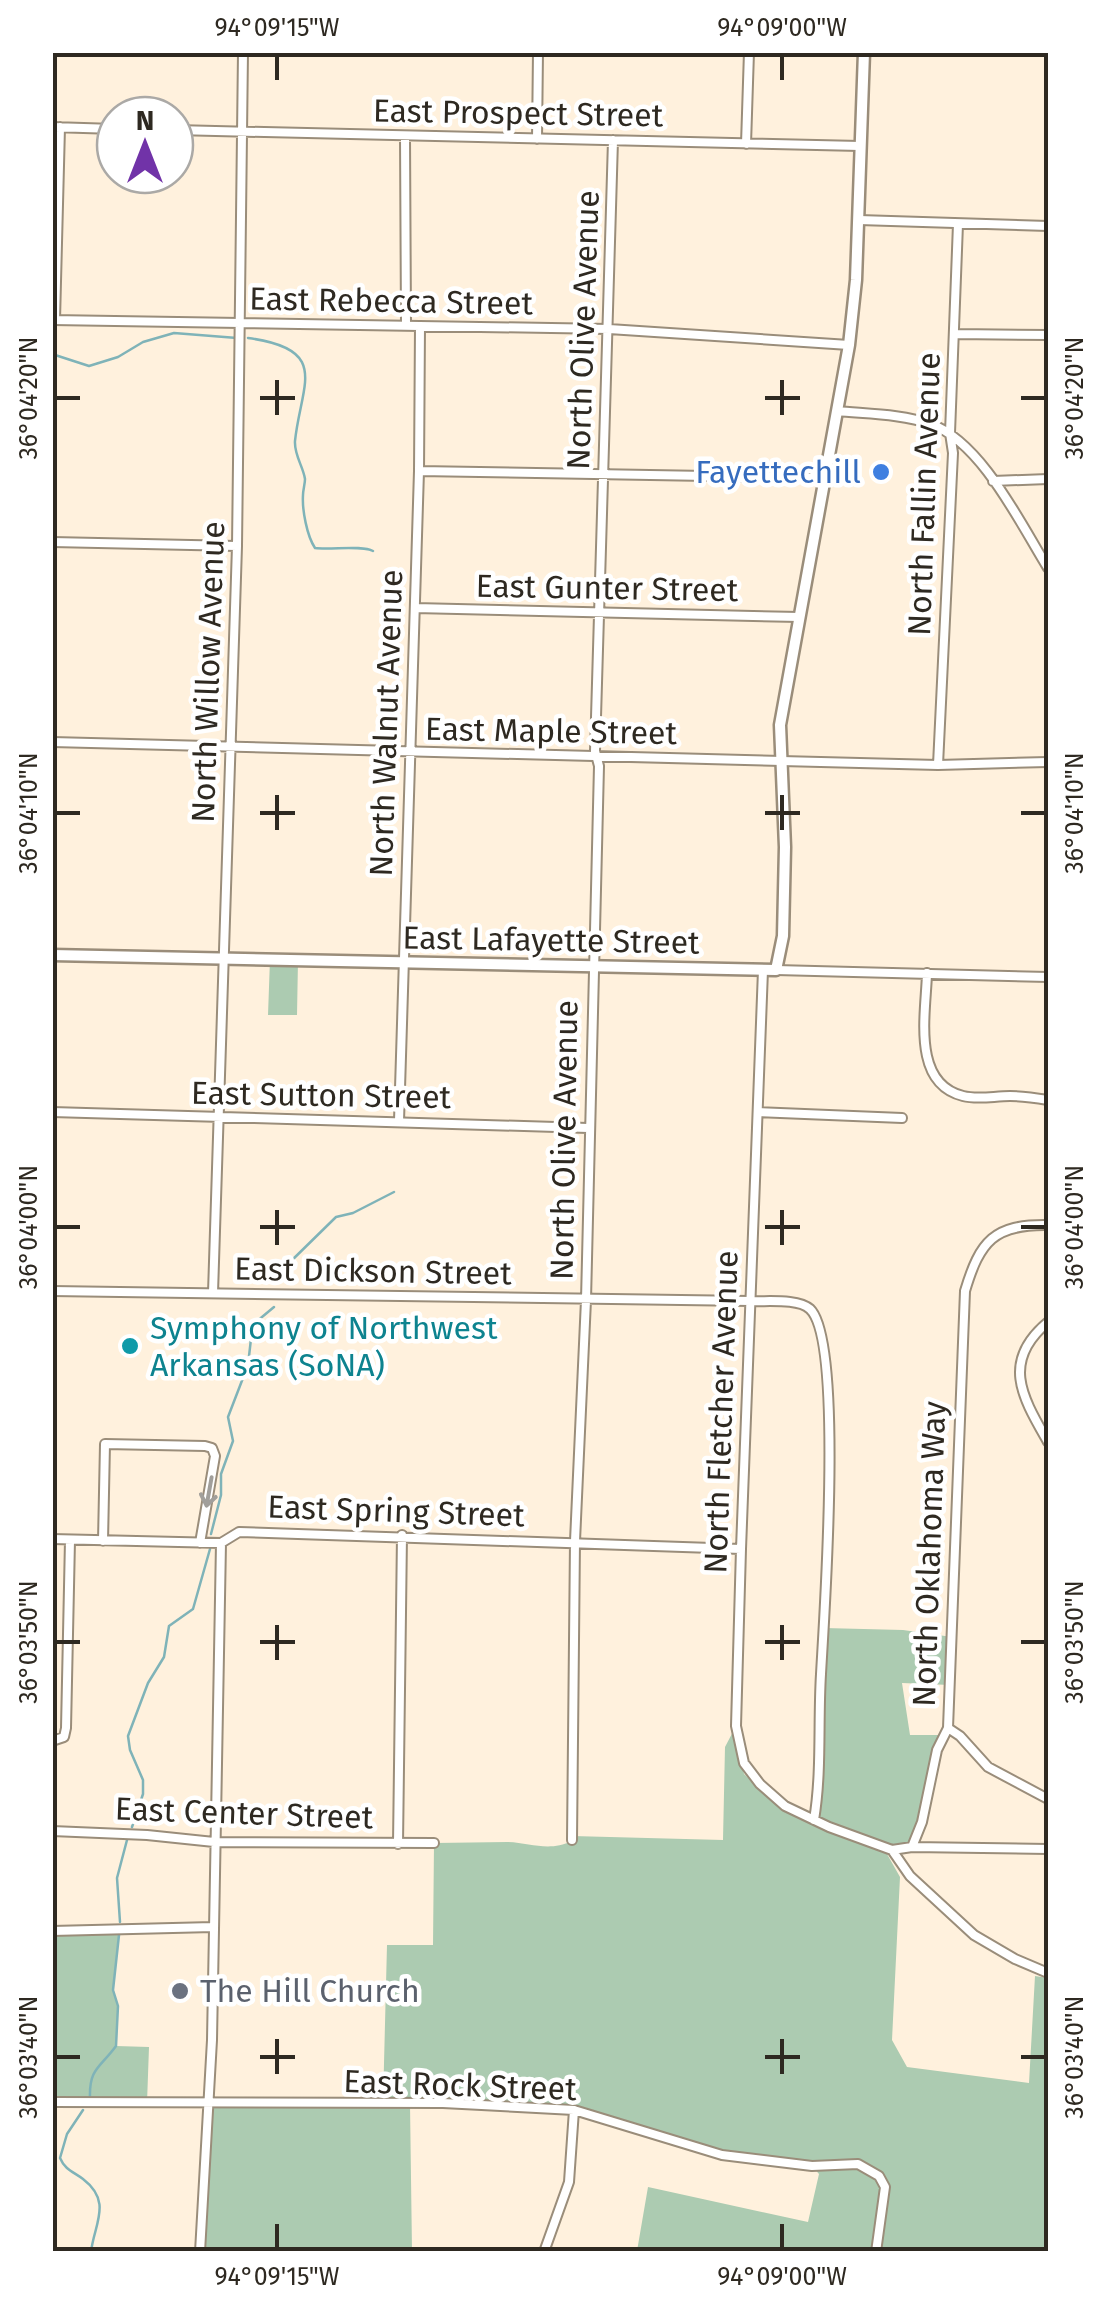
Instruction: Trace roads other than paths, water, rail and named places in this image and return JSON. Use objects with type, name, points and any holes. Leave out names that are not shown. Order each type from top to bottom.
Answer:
[{"type":"main road","points":[[770,970],[781,953],[784,873],[780,725],[849,345],[859,220],[864,52]]},
{"type":"main road","name":"East Lafayette Street","points":[[52,956],[770,970]]},
{"type":"street","name":"North Willow Avenue","points":[[212,1293],[238,546],[244,52]]},
{"type":"street","points":[[537,139],[538,52]]},
{"type":"street","points":[[746,144],[749,52]]},
{"type":"street","points":[[54,320],[56,127],[95,128]]},
{"type":"street","name":"East Prospect Street","points":[[195,131],[860,146]]},
{"type":"street","points":[[405,136],[406,325]]},
{"type":"street","name":"North Olive Avenue","points":[[572,1840],[574,1542],[586,1300],[613,140]]},
{"type":"street","points":[[859,220],[1048,226]]},
{"type":"street","name":"North Fallin Avenue","points":[[938,765],[954,454],[950,433],[958,224]]},
{"type":"street","name":"East Rebecca Street","points":[[54,320],[609,329],[849,345]]},
{"type":"street","name":"North Walnut Avenue","points":[[399,1122],[420,326]]},
{"type":"street","points":[[956,334],[1048,334]]},
{"type":"street","points":[[838,411],[916,420],[950,433],[993,480],[1048,568]]},
{"type":"street","points":[[419,471],[824,478]]},
{"type":"street","points":[[993,480],[1048,480]]},
{"type":"street","points":[[52,542],[238,546]]},
{"type":"street","name":"East Gunter Street","points":[[415,608],[799,617]]},
{"type":"street","name":"East Maple Street","points":[[52,742],[938,765],[1048,762]]},
{"type":"street","name":"East Lafayette Street","points":[[770,970],[1048,977]]},
{"type":"street","name":"North Fletcher Avenue","points":[[770,970],[758,1112],[736,1726],[744,1763],[784,1806],[892,1850]]},
{"type":"street","points":[[927,973],[925,1051],[931,1072],[944,1087],[962,1096],[1048,1100]]},
{"type":"street","name":"East Sutton Street","points":[[52,1112],[588,1128]]},
{"type":"street","points":[[758,1112],[902,1118]]},
{"type":"street","name":"North Oklahoma Way","points":[[912,1847],[922,1822],[938,1750],[948,1728],[965,1292],[975,1258],[1002,1230],[1021,1224],[1048,1225]]},
{"type":"street","name":"East Dickson Street","points":[[52,1291],[750,1300],[801,1304],[811,1310],[820,1328],[828,1388],[827,1589],[814,1820]]},
{"type":"street","points":[[1048,1322],[1023,1354],[1020,1383],[1025,1401],[1048,1442]]},
{"type":"street","points":[[103,1541],[105,1444],[206,1446],[216,1456],[200,1543]]},
{"type":"street","name":"East Spring Street","points":[[52,1540],[200,1543],[221,1542],[239,1532],[741,1549]]},
{"type":"street","points":[[398,1844],[402,1535]]},
{"type":"street","points":[[52,1740],[64,1737],[70,1540]]},
{"type":"street","points":[[200,2252],[212,2040],[221,1542]]},
{"type":"street","points":[[948,1728],[988,1768],[1047,1801]]},
{"type":"street","name":"East Center Street","points":[[52,1831],[214,1842],[434,1843]]},
{"type":"street","points":[[1048,1849],[892,1850],[910,1876],[974,1935],[1014,1959],[1048,1972]]},
{"type":"street","points":[[52,1931],[212,1927]]},
{"type":"street","name":"East Rock Street","points":[[52,2102],[477,2104],[574,2110],[722,2154],[812,2166],[858,2164],[879,2176],[885,2188],[876,2252]]},
{"type":"street","points":[[544,2252],[570,2182],[574,2110]]},
{"type":"waterway","points":[[52,354],[89,366],[174,333],[237,338]]},
{"type":"waterway","points":[[248,338],[291,351],[301,360],[305,372],[295,446],[305,479],[306,523],[315,548],[373,551]]},
{"type":"waterway","points":[[278,1282],[286,1266],[336,1217],[353,1213],[394,1192]]},
{"type":"waterway","points":[[211,1534],[221,1495],[221,1474],[233,1441],[228,1417],[248,1365],[252,1330],[274,1307]]},
{"type":"waterway","points":[[132,1827],[143,1794],[143,1780],[128,1736],[148,1683],[164,1657],[169,1626],[193,1609],[210,1549]]},
{"type":"waterway","points":[[120,1922],[117,1878],[127,1840]]},
{"type":"waterway","points":[[90,2098],[94,2074],[116,2046],[118,2006],[113,1990],[119,1935]]},
{"type":"waterway","points":[[83,2110],[67,2134],[60,2158],[92,2188],[100,2205],[91,2252]]},
{"type":"place","name":"Fayettechill","points":[[881,472]]},
{"type":"place","name":"Symphony of Northwest Arkansas (SoNA)","points":[[130,1346]]},
{"type":"place","name":"The Hill Church","points":[[180,1991]]}]
